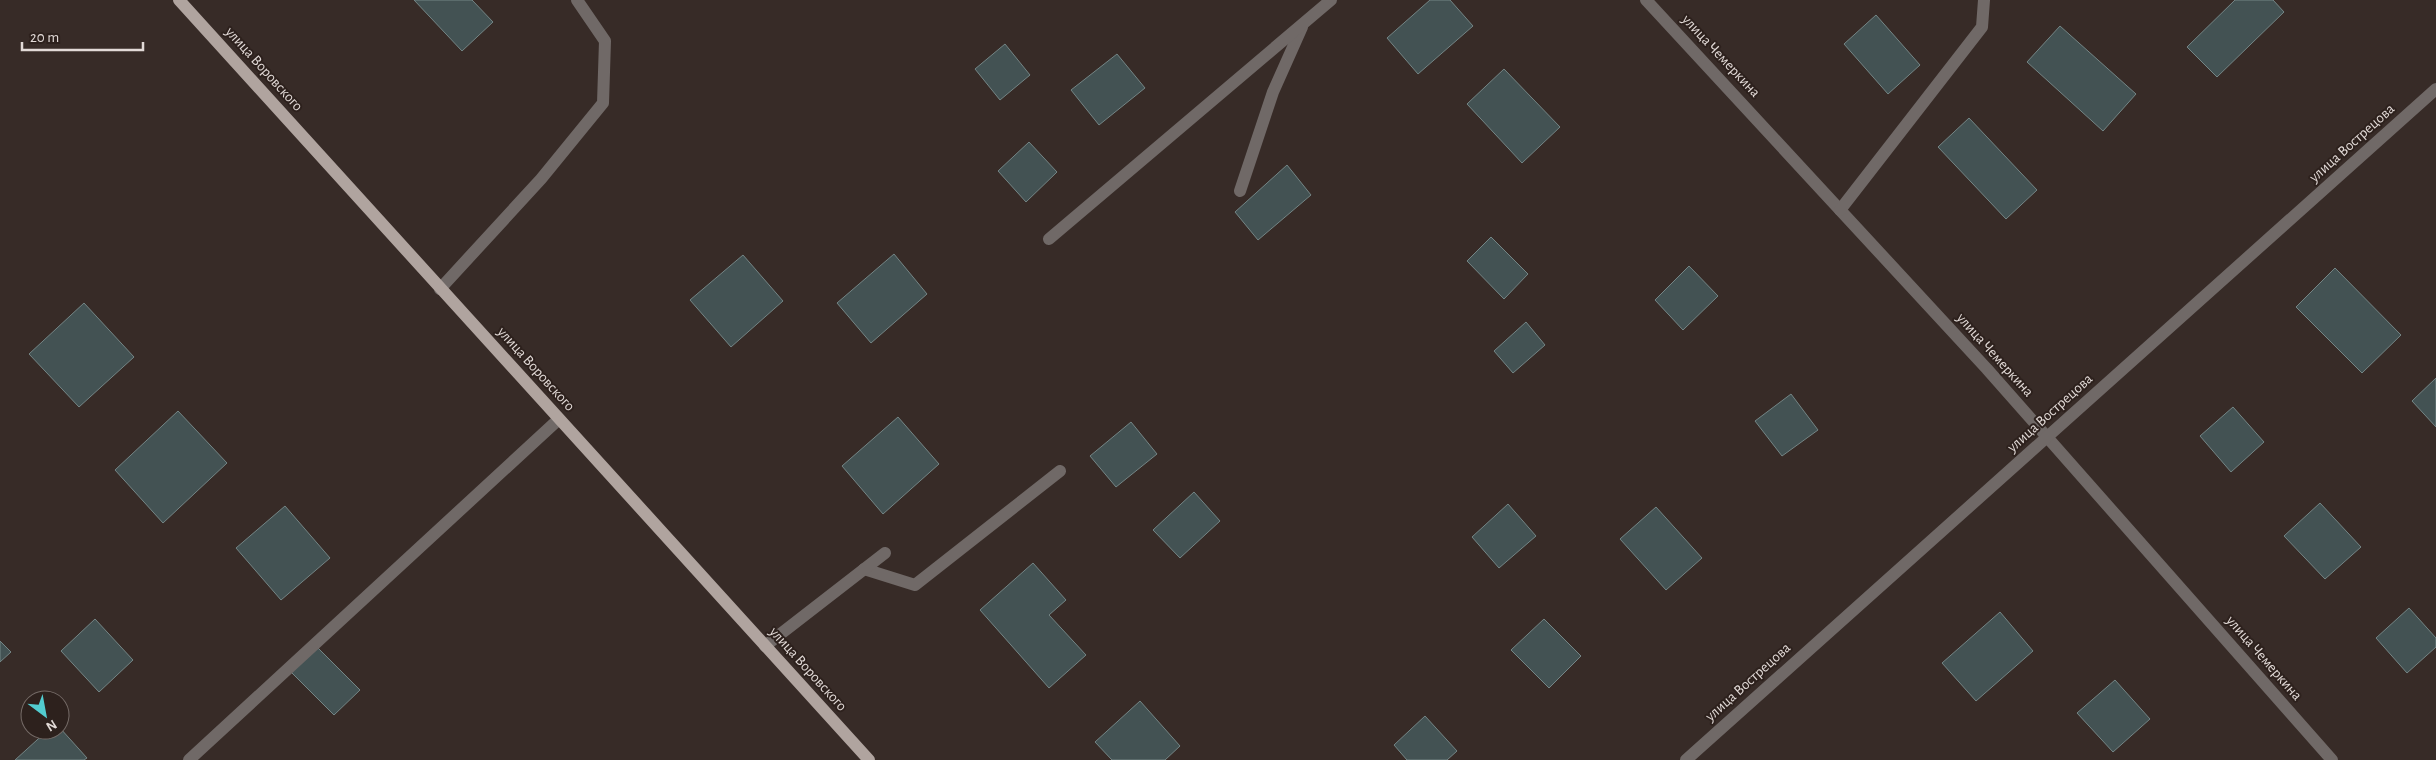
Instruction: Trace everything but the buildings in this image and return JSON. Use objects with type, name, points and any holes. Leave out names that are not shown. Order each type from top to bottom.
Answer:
[{"type":"main road","name":"улица Воровского","points":[[179,0],[869,760]]},
{"type":"street","points":[[440,289],[541,178],[603,103],[605,41],[577,0]]},
{"type":"street","points":[[1049,239],[1331,0]]},
{"type":"street","name":"улица Чемеркина","points":[[1646,0],[2047,437],[2332,760]]},
{"type":"street","points":[[1840,210],[1982,27],[1984,0]]},
{"type":"street","points":[[1240,191],[1273,92],[1304,23]]},
{"type":"street","name":"улица Вострецова","points":[[1686,760],[2436,90]]},
{"type":"street","points":[[189,760],[559,419]]},
{"type":"street","points":[[864,569],[916,585],[1060,471]]},
{"type":"street","points":[[765,646],[885,553]]}]
